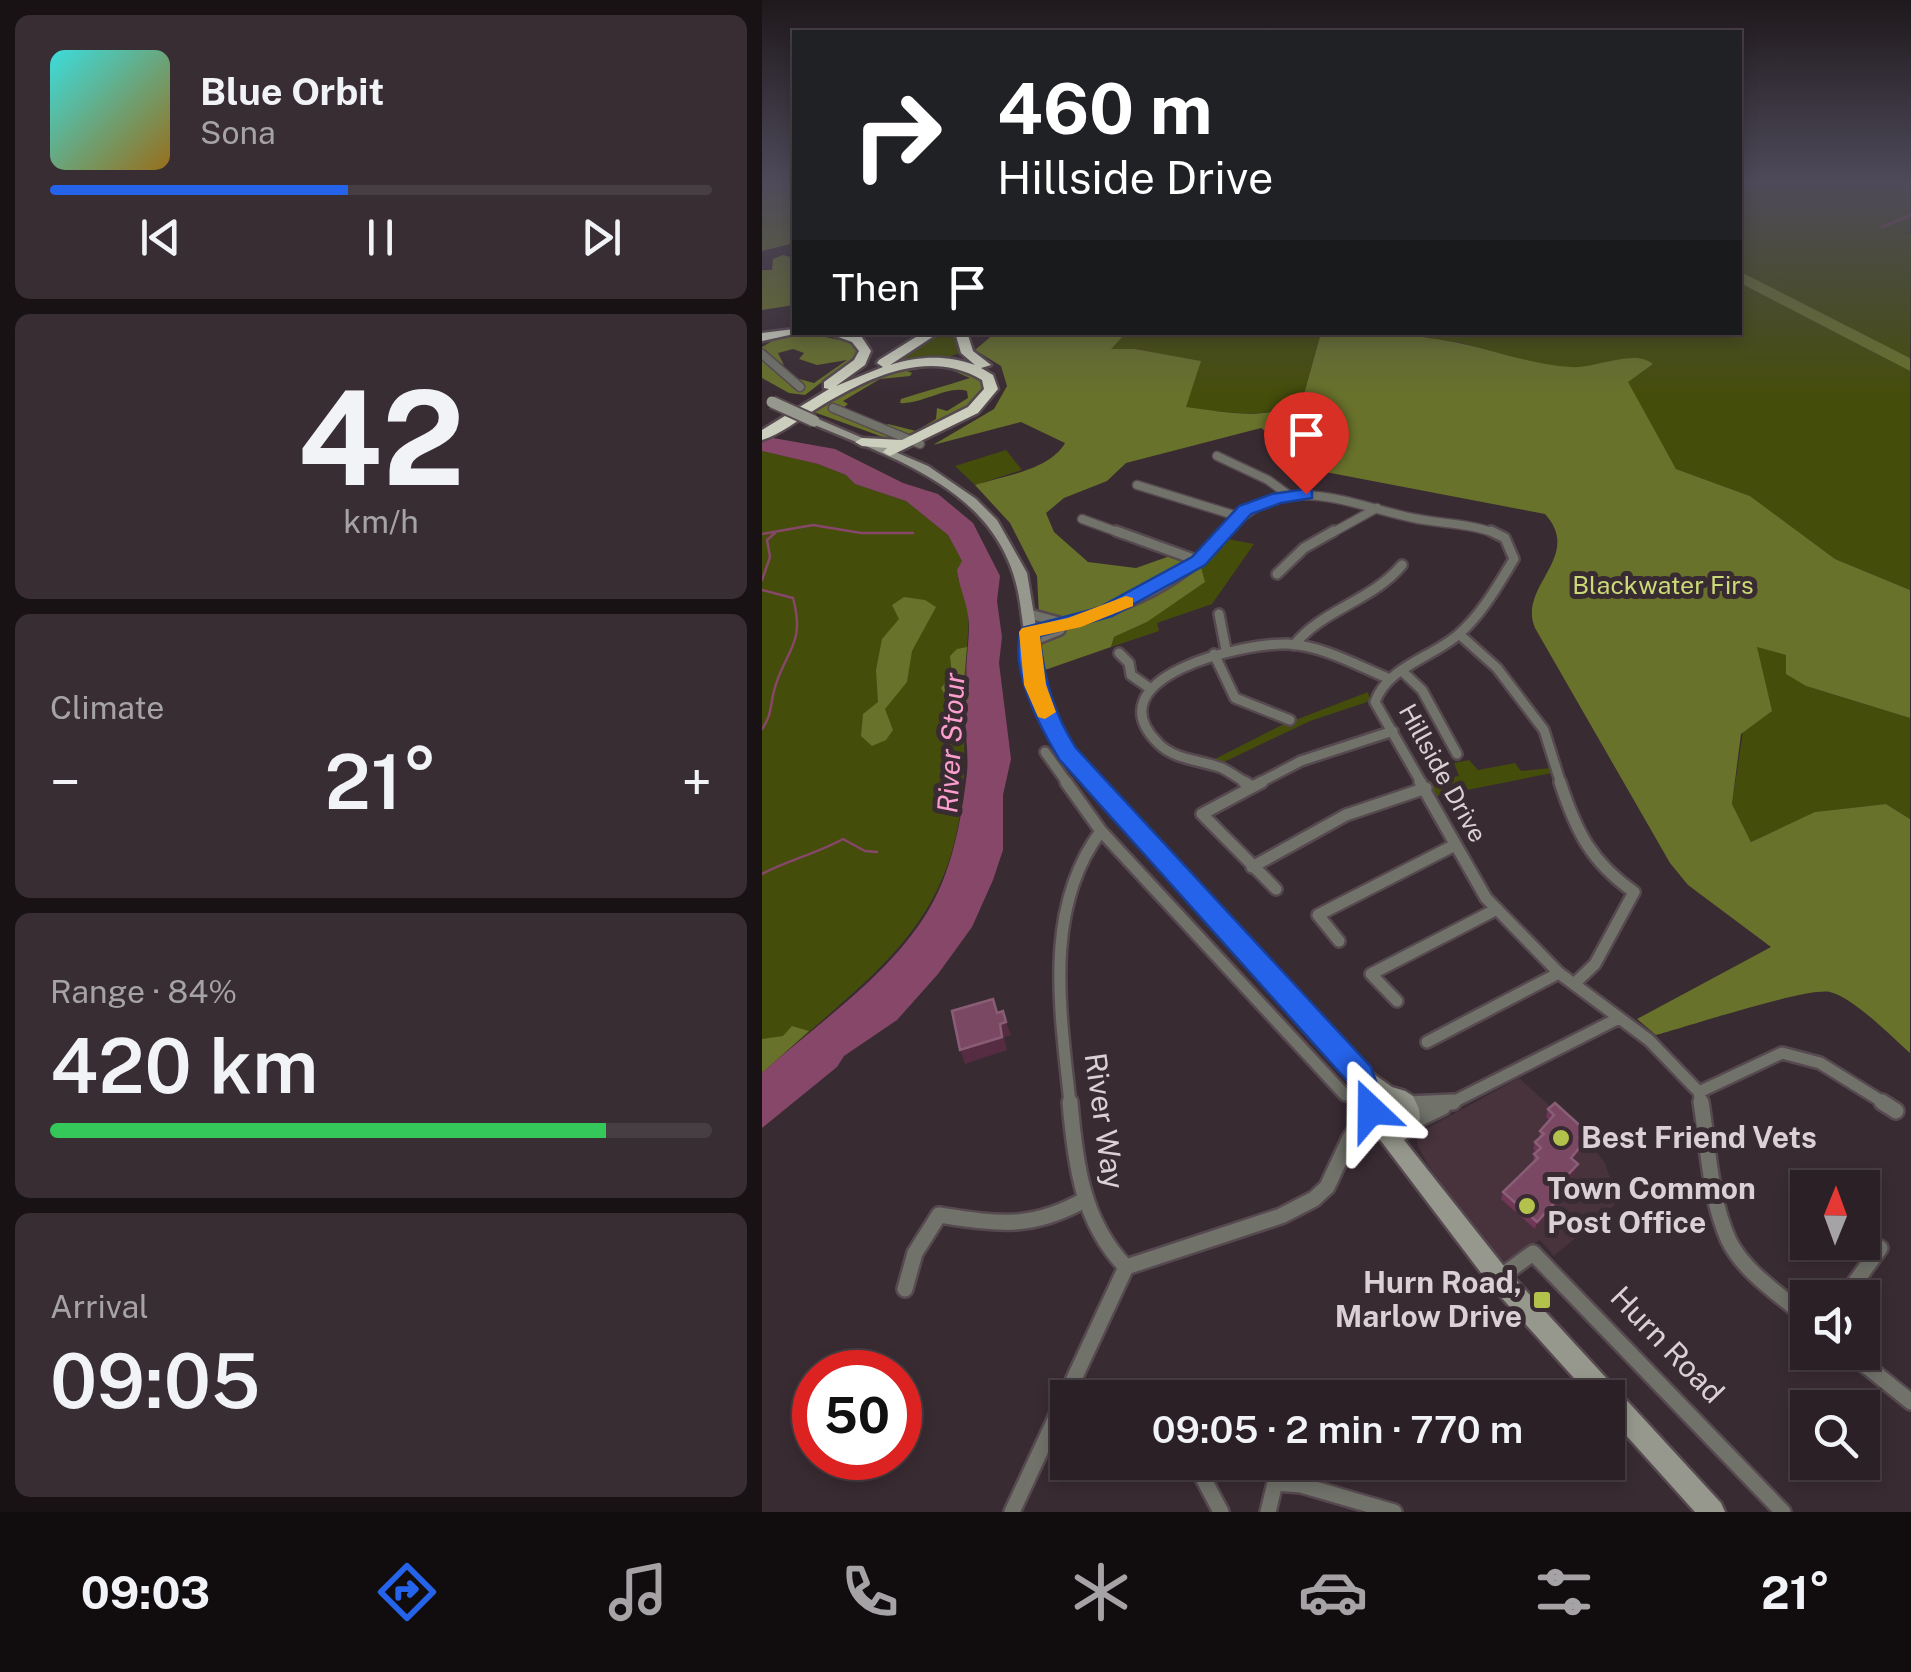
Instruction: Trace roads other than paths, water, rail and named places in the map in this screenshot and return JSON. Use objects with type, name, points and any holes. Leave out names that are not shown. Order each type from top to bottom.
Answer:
[{"type":"highway","points":[[766,322],[792,323]]},
{"type":"highway","points":[[762,338],[792,333]]},
{"type":"highway","points":[[826,399],[865,355],[865,348],[857,339],[842,335]]},
{"type":"highway","points":[[826,399],[917,335]]},
{"type":"highway","points":[[826,399],[929,335]]},
{"type":"highway","points":[[862,442],[906,448],[978,414],[999,394],[998,376],[967,352],[962,335]]},
{"type":"highway","points":[[768,428],[886,369],[920,362],[960,364],[988,378],[991,389],[979,405],[906,448]]},
{"type":"main road","points":[[767,399],[862,442]]},
{"type":"main road","points":[[906,448],[960,488],[990,520],[1022,573],[1035,685],[1051,727],[1068,753],[1361,1076],[1390,1116],[1410,1158],[1465,1236],[1712,1512]]},
{"type":"street","points":[[762,354],[800,386]]},
{"type":"street","points":[[826,399],[906,448]]},
{"type":"street","points":[[1217,456],[1282,486],[1290,496]]},
{"type":"street","points":[[1136,485],[1237,516]]},
{"type":"street","name":"Hillside Drive","points":[[1030,637],[1105,612],[1199,561],[1237,516],[1260,503],[1290,496],[1339,497],[1420,520],[1483,528],[1510,544],[1514,559],[1509,568],[1459,634],[1390,680],[1374,699],[1426,788],[1454,846],[1497,909],[1559,974],[1649,1040],[1700,1092]]},
{"type":"street","points":[[1277,574],[1304,548],[1377,508]]},
{"type":"street","points":[[1082,520],[1199,561]]},
{"type":"street","points":[[1294,644],[1310,625],[1378,593],[1402,565]]},
{"type":"street","points":[[1026,613],[1047,621],[1074,622]]},
{"type":"street","points":[[1219,614],[1226,650]]},
{"type":"street","points":[[1459,634],[1480,648],[1544,730],[1573,822],[1604,871],[1634,892],[1595,964],[1574,984]]},
{"type":"street","points":[[1250,786],[1219,767],[1182,758],[1157,742],[1144,718],[1145,701],[1151,689],[1178,668],[1226,650],[1262,644],[1294,644],[1390,680]]},
{"type":"street","points":[[1119,653],[1129,663],[1131,676],[1151,689]]},
{"type":"street","points":[[1214,654],[1235,698],[1290,720]]},
{"type":"street","points":[[1402,671],[1422,690],[1457,754]]},
{"type":"street","points":[[1276,889],[1202,814],[1301,761],[1393,731]]},
{"type":"street","points":[[1045,752],[1101,830],[1345,1095]]},
{"type":"street","points":[[1252,867],[1346,814],[1426,788]]},
{"type":"street","name":"River Way","points":[[1101,830],[1087,847],[1070,886],[1058,963],[1071,1104],[1086,1199],[1102,1238],[1126,1266]]},
{"type":"street","points":[[1339,941],[1318,915],[1454,846]]},
{"type":"street","points":[[1397,1001],[1372,974],[1497,909]]},
{"type":"street","points":[[1426,1042],[1559,974]]},
{"type":"street","points":[[1012,1512],[1126,1266],[1297,1210],[1328,1187],[1343,1157],[1390,1116],[1452,1102],[1619,1018]]},
{"type":"street","points":[[1790,1303],[1749,1268],[1729,1240],[1716,1194],[1700,1092],[1782,1053],[1820,1063],[1896,1112]]},
{"type":"street","points":[[905,1289],[915,1253],[938,1215],[1008,1225],[1054,1220],[1086,1199]]},
{"type":"street","name":"Hurn Road","points":[[1500,1278],[1532,1252],[1783,1512]]},
{"type":"street","points":[[1871,1370],[1910,1402]]},
{"type":"street","points":[[1204,1480],[1220,1512]]},
{"type":"street","points":[[1268,1512],[1275,1482],[1334,1493],[1394,1512]]},
{"type":"waterway","points":[[762,534],[813,525],[861,533],[913,533]]},
{"type":"waterway","points":[[762,580],[770,557],[767,540],[775,533]]},
{"type":"waterway","points":[[762,590],[793,598],[797,627],[762,729]]},
{"type":"waterway","points":[[762,874],[843,839],[865,851],[877,852]]},
{"type":"place","name":"Best Friend Vets","points":[[1561,1138]]},
{"type":"place","name":"Town Common Post Office","points":[[1527,1206]]},
{"type":"place","name":"Hurn Road, Marlow Drive","points":[[1542,1300]]},
{"type":"park label","name":"Blackwater Firs","points":[[1663,585]]},
{"type":"water label","name":"River Stour","points":[[951,743]]}]
